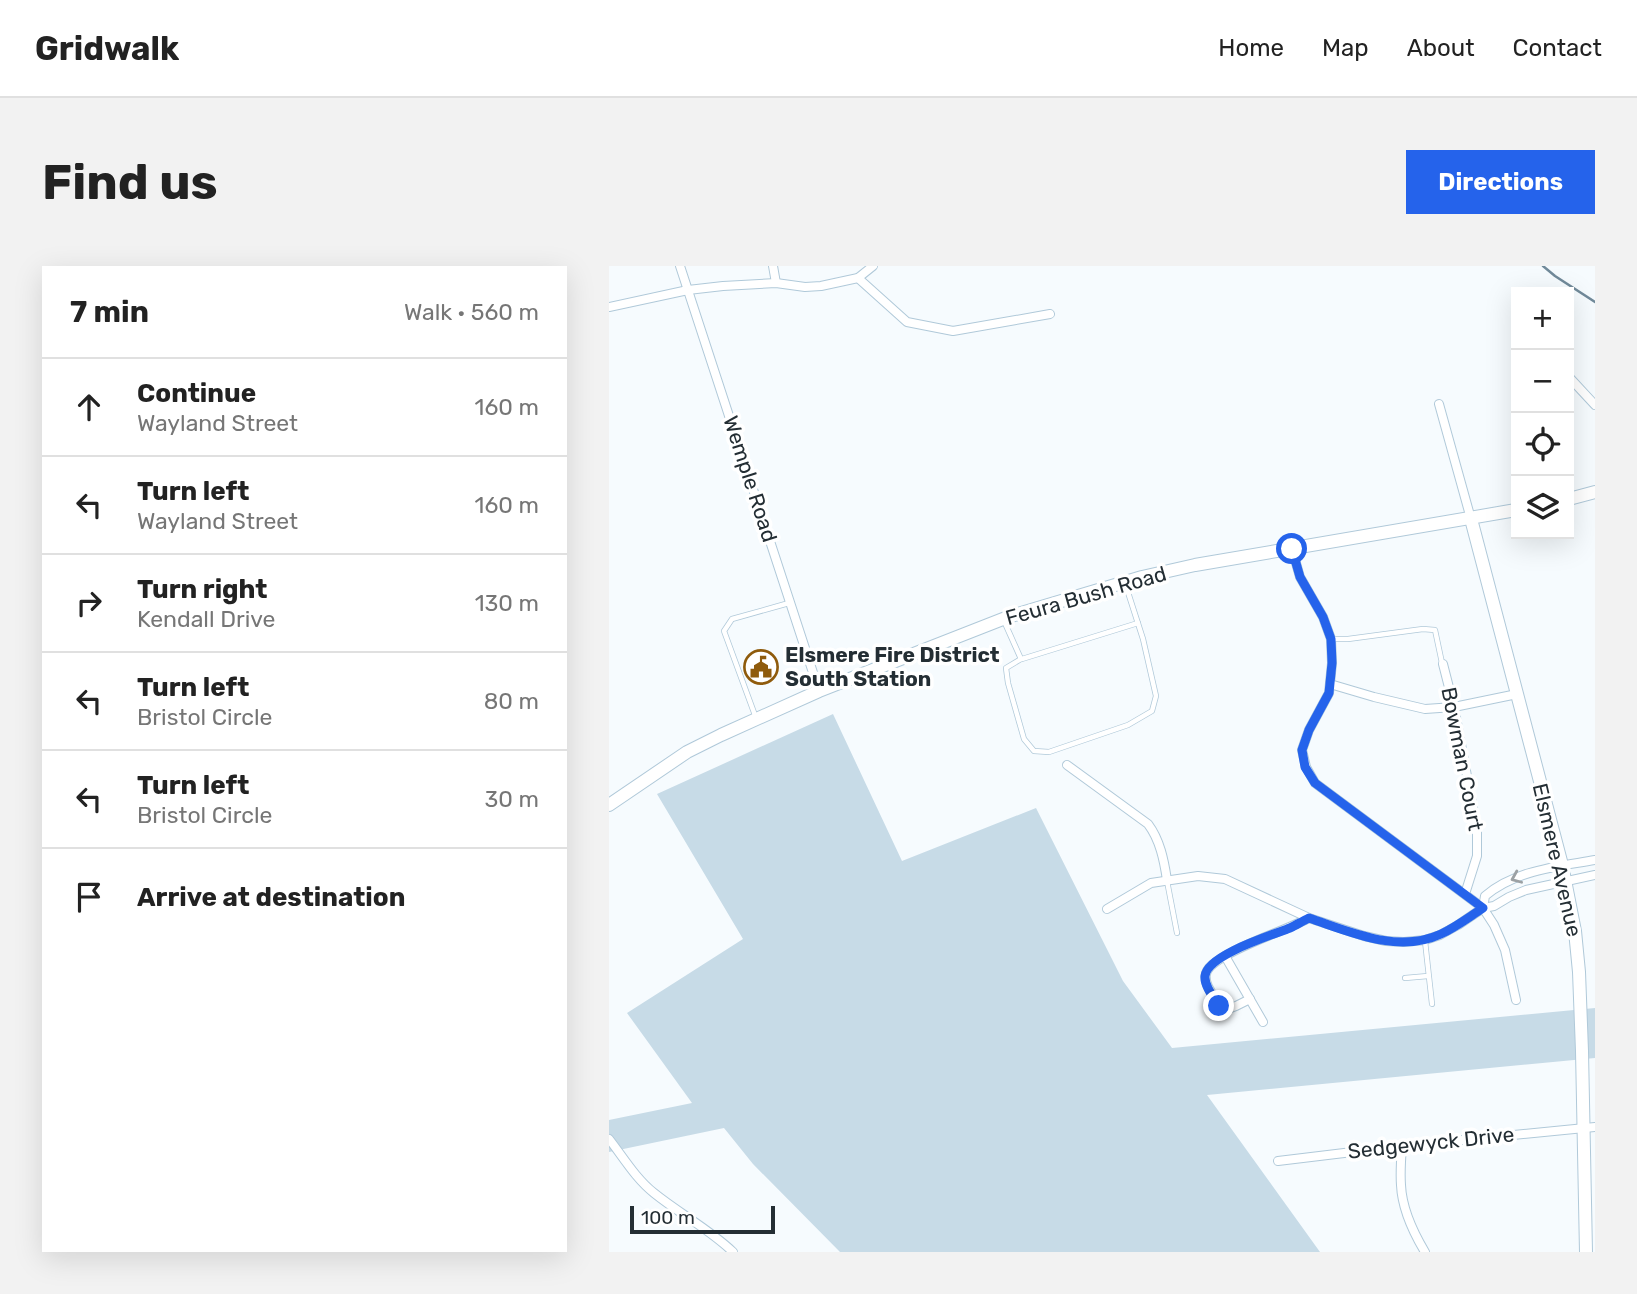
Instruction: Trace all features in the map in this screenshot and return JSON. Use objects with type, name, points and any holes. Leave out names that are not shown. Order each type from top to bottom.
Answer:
[{"type":"main road","points":[[1574,498],[1595,492]]},
{"type":"main road","name":"Feura Bush Road","points":[[609,805],[687,752],[757,718],[1003,619],[1125,582],[1195,565],[1511,511]]},
{"type":"main road","name":"Elsmere Avenue","points":[[1471,519],[1562,865],[1575,931],[1589,1127],[1587,1252]]},
{"type":"street","name":"Wemple Road","points":[[680,266],[819,691]]},
{"type":"street","points":[[773,266],[776,282]]},
{"type":"street","points":[[609,307],[688,290],[776,282],[813,287],[858,278],[873,266]]},
{"type":"street","points":[[858,278],[907,322],[953,331],[1050,314]]},
{"type":"street","points":[[1574,382],[1595,405]]},
{"type":"street","points":[[1439,404],[1471,519]]},
{"type":"street","points":[[1292,549],[1300,577],[1323,617],[1331,639],[1329,693],[1309,730],[1302,750],[1305,767],[1315,783],[1483,908],[1505,950],[1516,1000]]},
{"type":"street","name":"Bowman Court","points":[[1443,664],[1477,829],[1478,856],[1465,894]]},
{"type":"street","points":[[1330,684],[1425,709],[1454,707],[1517,694]]},
{"type":"street","points":[[1066,765],[1148,824],[1160,848],[1167,880]]},
{"type":"street","points":[[1483,908],[1485,896],[1511,878],[1595,860]]},
{"type":"street","points":[[1107,909],[1151,883],[1198,876],[1225,879],[1309,918],[1364,936],[1404,942],[1440,935],[1483,908],[1494,906],[1526,890],[1595,875]]},
{"type":"street","points":[[1250,999],[1225,1010],[1219,1006],[1208,989],[1206,971],[1247,943],[1290,928],[1309,918]]},
{"type":"street","points":[[1225,956],[1263,1022]]},
{"type":"street","name":"Sedgewyck Drive","points":[[1278,1161],[1589,1127]]},
{"type":"street","points":[[609,1139],[652,1192],[702,1226],[733,1252]]},
{"type":"street","points":[[1402,1146],[1401,1187],[1406,1213],[1425,1252]]},
{"type":"lane","points":[[1125,582],[1138,623],[1156,696],[1152,711],[1129,725],[1049,752],[1034,751],[1024,739],[1006,668],[1021,659],[1138,623]]},
{"type":"lane","points":[[757,718],[724,631],[732,619],[790,602]]},
{"type":"lane","points":[[1003,619],[1021,659]]},
{"type":"lane","points":[[1331,639],[1435,630],[1443,664]]},
{"type":"lane","points":[[1167,880],[1177,933]]},
{"type":"lane","points":[[1425,940],[1432,1004]]},
{"type":"lane","points":[[1405,978],[1428,976]]},
{"type":"shaded area","points":[[833,714],[902,861],[1036,808],[1123,981],[1172,1048],[1595,1008],[1595,1058],[1207,1095],[1320,1252],[840,1252],[753,1164],[724,1128],[609,1152],[609,1120],[692,1103],[627,1013],[743,939],[657,794]]},
{"type":"waterway","points":[[1543,266],[1595,302]]},
{"type":"place","name":"Elsmere Fire District South Station","points":[[761,667]]},
{"type":"route","points":[[1219,1006],[1206,984],[1205,975],[1210,967],[1247,943],[1290,928],[1309,918],[1364,936],[1404,942],[1440,935],[1483,908],[1315,783],[1305,767],[1302,750],[1309,730],[1329,693],[1331,639],[1323,617],[1300,577],[1292,549]]}]
